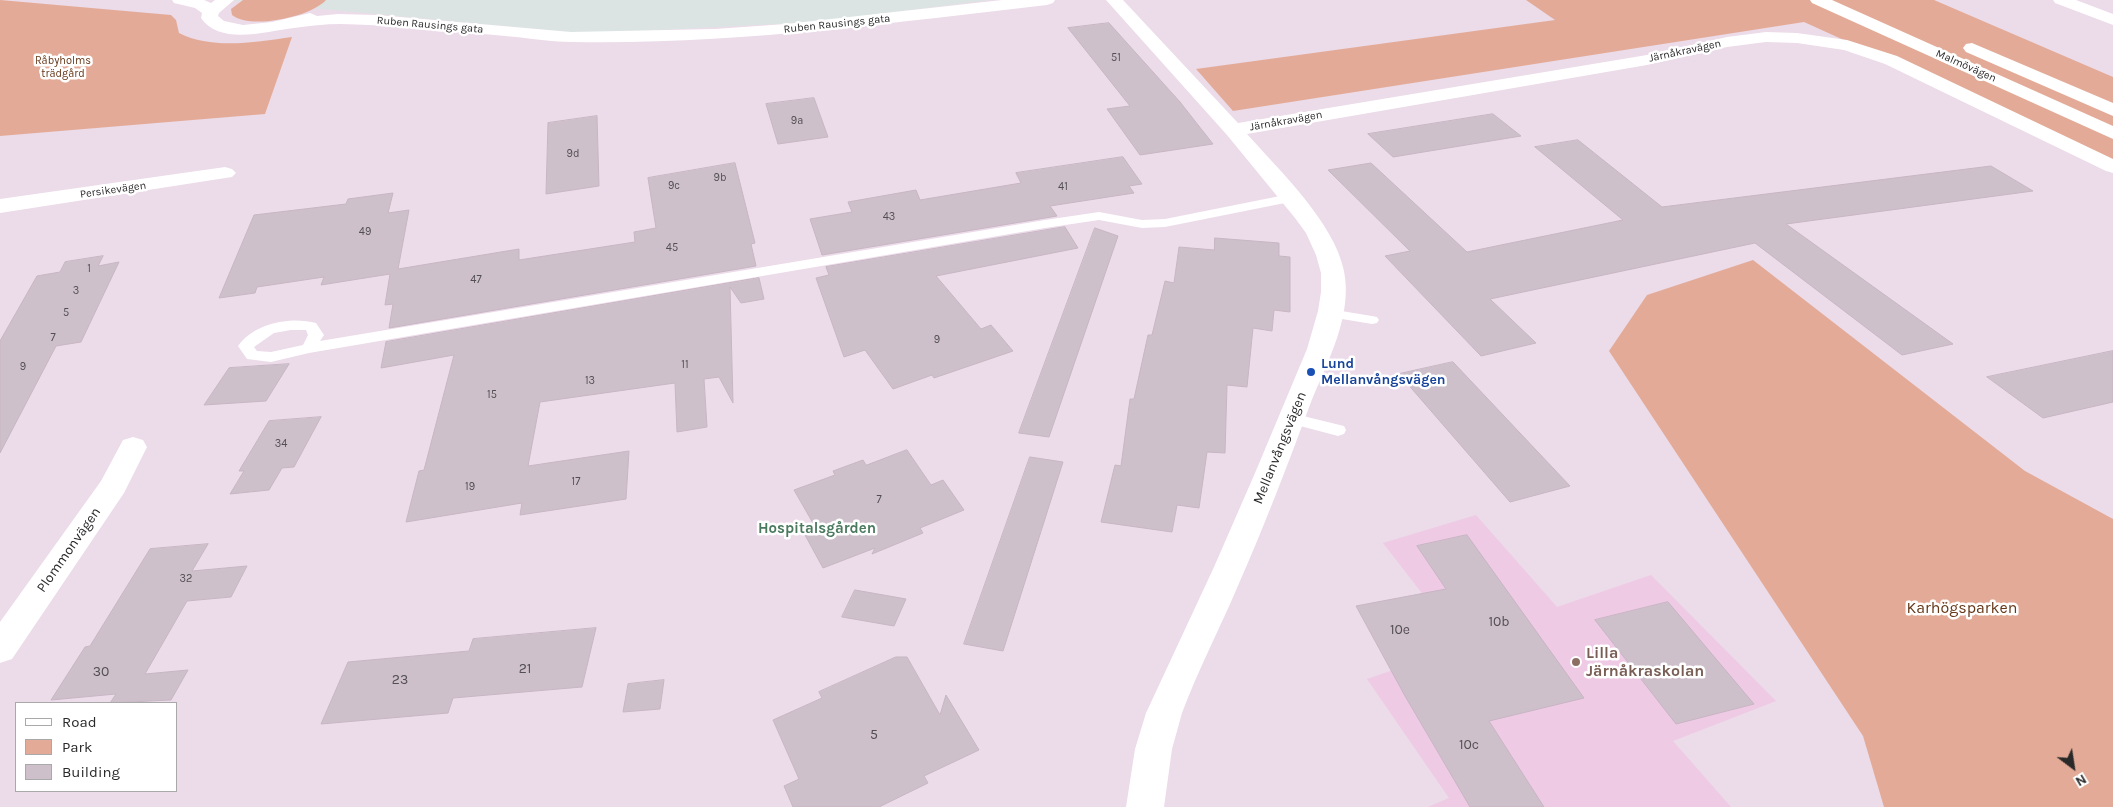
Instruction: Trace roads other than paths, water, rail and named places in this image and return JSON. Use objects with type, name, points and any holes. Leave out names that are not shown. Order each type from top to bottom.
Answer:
[{"type":"street","points":[[180,0],[200,4],[211,10],[226,0]]},
{"type":"street","name":"Ruben Rausings gata","points":[[211,10],[208,18],[214,24],[228,28],[270,28],[294,23],[338,19],[377,20],[571,37],[627,34],[714,34],[786,30],[1047,0]]},
{"type":"street","name":"Mellanvångsvägen","points":[[1114,0],[1234,130],[1290,198],[1310,223],[1328,256],[1332,271],[1332,302],[1323,342],[1247,530],[1180,676],[1159,729],[1149,770],[1146,807]]},
{"type":"street","name":"Malmövägen","points":[[1818,0],[2113,132]]},
{"type":"street","points":[[1859,0],[1876,8]]},
{"type":"street","points":[[2062,0],[2113,20]]},
{"type":"street","name":"Ruben Rausings gata","points":[[294,23],[323,13],[340,1]]},
{"type":"street","name":"Ruben Rausings gata","points":[[362,4],[400,11],[627,34]]},
{"type":"street","name":"Järnåkravägen","points":[[1234,130],[1647,60],[1727,42],[1766,37],[1797,38],[1848,45],[1891,60],[2113,167]]},
{"type":"street","name":"Malmövägen","points":[[1955,41],[2113,110]]},
{"type":"street","name":"Persikevägen","points":[[0,206],[225,173]]},
{"type":"street","name":"Plommonvägen","points":[[0,650],[113,486],[133,447]]},
{"type":"lane","points":[[309,348],[1046,224],[1099,216],[1142,224],[1165,223],[1290,198]]},
{"type":"lane","points":[[1329,313],[1372,320]]},
{"type":"lane","points":[[1292,418],[1338,430]]},
{"type":"place","name":"Lund Mellanvångsvägen","points":[[1311,372]]},
{"type":"place","name":"Lilla Järnåkraskolan","points":[[1576,662]]},
{"type":"district","name":"Hospitalsgården","points":[[817,529]]},
{"type":"park label","name":"Råbyholms trädgård","points":[[63,67]]},
{"type":"park label","name":"Karhögsparken","points":[[1962,608]]}]
